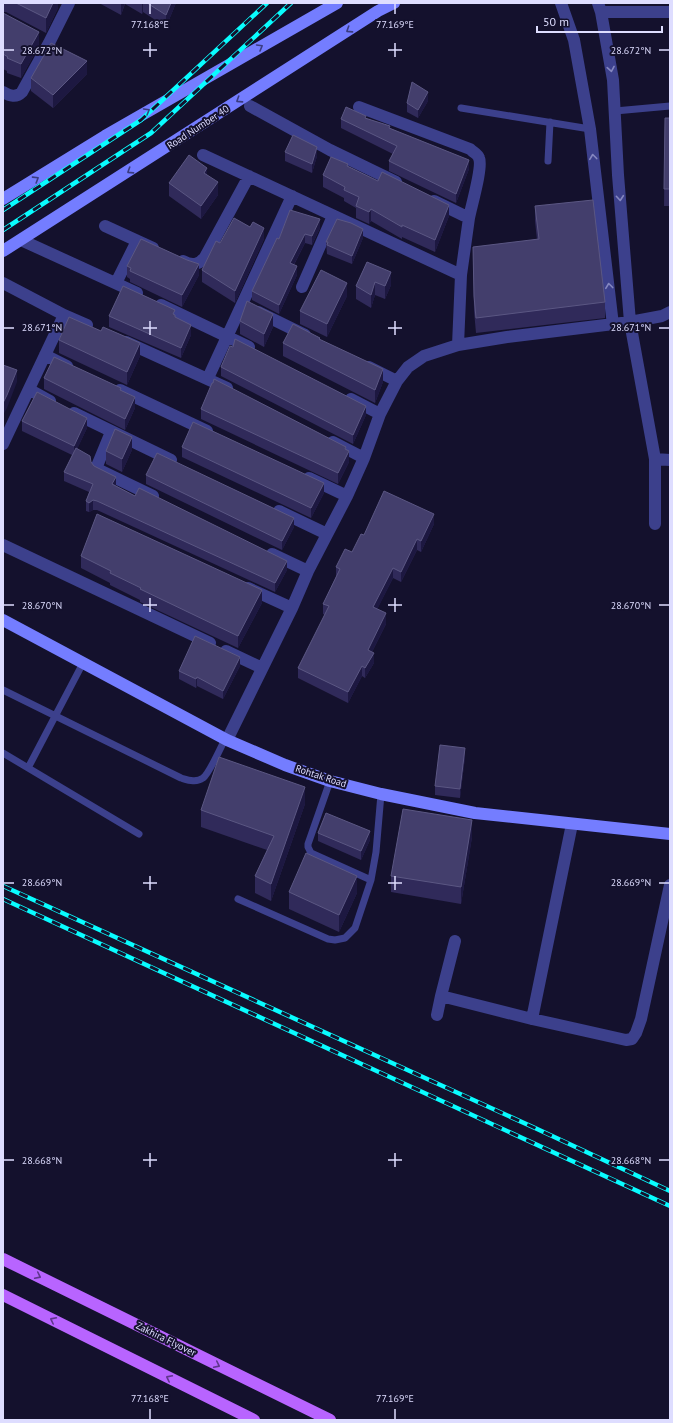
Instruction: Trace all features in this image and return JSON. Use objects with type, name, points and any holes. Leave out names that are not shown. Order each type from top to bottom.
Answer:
[{"type":"main road","points":[[3,199],[105,136],[337,3]]},
{"type":"main road","name":"Road Number 40","points":[[3,251],[378,11],[394,3]]},
{"type":"main road","name":"Rohtak Road","points":[[3,620],[226,739],[285,765],[330,781],[382,794],[475,813],[670,834]]},
{"type":"main road","name":"Zakhira Flyover","points":[[3,1259],[330,1420]]},
{"type":"main road","points":[[3,1295],[254,1420]]},
{"type":"street","points":[[3,92],[17,96],[22,92],[69,3]]},
{"type":"street","points":[[561,3],[574,40],[590,129],[613,325]]},
{"type":"street","points":[[655,524],[654,459],[630,322],[618,175],[613,80],[600,8],[670,12]]},
{"type":"street","points":[[36,36],[49,43]]},
{"type":"street","points":[[250,106],[330,150],[406,188]]},
{"type":"street","points":[[359,107],[470,149],[479,156],[481,163],[469,218],[460,275],[458,344]]},
{"type":"street","points":[[203,155],[460,275]]},
{"type":"street","points":[[105,226],[190,265],[196,265],[205,257],[249,176]]},
{"type":"street","points":[[420,194],[469,218]]},
{"type":"street","points":[[208,378],[292,196]]},
{"type":"street","points":[[302,287],[333,216]]},
{"type":"street","points":[[21,240],[262,353]]},
{"type":"street","points":[[116,284],[137,241]]},
{"type":"street","points":[[3,283],[64,315],[100,331]]},
{"type":"street","points":[[243,304],[313,339]]},
{"type":"street","points":[[3,444],[30,390],[64,315]]},
{"type":"street","points":[[226,739],[347,496],[364,458],[380,414],[397,381],[408,367],[424,356],[458,344],[613,325],[667,316]]},
{"type":"street","points":[[114,337],[208,378],[236,393]]},
{"type":"street","points":[[45,355],[81,372]]},
{"type":"street","points":[[362,363],[397,381]]},
{"type":"street","points":[[110,386],[218,436]]},
{"type":"street","points":[[30,390],[111,432],[183,466]]},
{"type":"street","points":[[339,392],[380,414]]},
{"type":"street","points":[[111,432],[97,469],[161,500]]},
{"type":"street","points":[[321,436],[364,458]]},
{"type":"street","points":[[654,459],[670,460]]},
{"type":"street","points":[[297,473],[347,496]]},
{"type":"street","points":[[270,506],[327,534]]},
{"type":"street","points":[[3,545],[262,668]]},
{"type":"street","points":[[259,548],[308,572]]},
{"type":"street","points":[[235,582],[292,608]]},
{"type":"street","points":[[532,1019],[572,824]]},
{"type":"street","points":[[441,996],[532,1019],[626,1040],[632,1039],[641,1019],[670,885]]},
{"type":"street","points":[[437,1015],[455,941]]},
{"type":"lane","points":[[615,111],[670,106]]},
{"type":"lane","points":[[461,108],[590,129]]},
{"type":"lane","points":[[548,161],[550,122]]},
{"type":"lane","points":[[28,768],[83,663]]},
{"type":"lane","points":[[3,690],[189,781],[196,781],[203,778],[226,739]]},
{"type":"lane","points":[[3,753],[140,834]]},
{"type":"lane","points":[[330,781],[308,847],[312,853],[371,880]]},
{"type":"lane","points":[[238,899],[328,939],[340,940],[345,938],[355,928],[371,880],[376,852],[382,794]]},
{"type":"building","points":[[16,3],[53,3],[46,18]]},
{"type":"building","points":[[147,3],[171,3],[166,15]]},
{"type":"building","points":[[3,13],[39,32],[21,64],[7,58],[8,57],[3,54]]},
{"type":"building","points":[[51,43],[87,61],[53,95],[31,78]]},
{"type":"building","points":[[412,82],[428,92],[418,110],[407,103]]},
{"type":"building","points":[[346,107],[366,116],[365,118],[390,126],[389,128],[469,160],[456,194],[389,161],[397,146],[341,119]]},
{"type":"building","points":[[665,118],[670,118],[670,189],[664,189]]},
{"type":"building","points":[[293,135],[317,147],[312,164],[285,152]]},
{"type":"building","points":[[189,155],[207,168],[204,173],[218,182],[201,206],[169,183]]},
{"type":"building","points":[[331,157],[348,164],[347,166],[378,181],[382,172],[449,205],[435,240],[402,225],[402,227],[371,209],[369,212],[356,206],[359,197],[344,190],[345,187],[323,175]]},
{"type":"building","points":[[593,200],[605,302],[476,318],[473,247],[539,239],[535,206]]},
{"type":"building","points":[[290,210],[320,219],[312,236],[305,234],[290,263],[297,266],[279,305],[252,291],[277,238],[279,239]]},
{"type":"building","points":[[234,218],[250,227],[253,222],[264,228],[235,291],[202,270],[216,241],[220,243]]},
{"type":"building","points":[[337,219],[351,223],[363,229],[352,256],[327,245],[328,242],[326,242]]},
{"type":"building","points":[[141,239],[199,264],[182,295],[130,271],[131,268],[127,266]]},
{"type":"building","points":[[367,262],[391,272],[385,286],[375,282],[371,295],[356,286]]},
{"type":"building","points":[[321,270],[347,283],[327,324],[300,311]]},
{"type":"building","points":[[123,286],[175,310],[173,314],[175,317],[191,325],[181,348],[109,316]]},
{"type":"building","points":[[247,301],[273,314],[264,334],[240,321]]},
{"type":"building","points":[[69,317],[101,331],[103,327],[140,343],[127,372],[59,340]]},
{"type":"building","points":[[293,324],[320,338],[319,339],[383,369],[375,390],[283,343]]},
{"type":"building","points":[[235,339],[366,406],[353,435],[221,367],[230,346],[233,347]]},
{"type":"building","points":[[54,357],[121,388],[120,390],[135,397],[125,419],[44,378]]},
{"type":"building","points":[[3,365],[17,370],[3,403]]},
{"type":"building","points":[[214,379],[346,447],[345,449],[349,451],[338,473],[201,409]]},
{"type":"building","points":[[37,392],[87,418],[74,446],[22,421]]},
{"type":"building","points":[[193,422],[324,483],[311,508],[182,447]]},
{"type":"building","points":[[115,429],[132,437],[122,459],[106,451]]},
{"type":"building","points":[[76,448],[90,456],[91,462],[94,466],[116,477],[112,484],[135,496],[139,488],[287,561],[275,583],[97,501],[93,500],[89,503],[86,501],[93,484],[64,472]]},
{"type":"building","points":[[157,453],[294,518],[282,541],[146,475]]},
{"type":"building","points":[[384,491],[434,514],[421,541],[417,539],[401,572],[393,568],[373,607],[386,613],[368,650],[374,653],[365,668],[362,666],[348,692],[298,668],[329,606],[323,604],[340,569],[336,567],[345,549],[352,552],[361,534],[364,535]]},
{"type":"building","points":[[97,514],[262,590],[238,636],[140,589],[141,588],[110,573],[111,571],[81,556]]},
{"type":"building","points":[[195,636],[240,657],[223,691],[197,677],[196,679],[179,671]]},
{"type":"building","points":[[440,745],[465,748],[460,789],[435,786]]},
{"type":"building","points":[[219,757],[305,787],[271,884],[255,876],[274,836],[201,810]]},
{"type":"building","points":[[403,809],[472,820],[461,887],[391,876]]},
{"type":"building","points":[[326,813],[370,831],[361,851],[318,833]]},
{"type":"building","points":[[306,853],[357,876],[339,915],[289,892]]},
{"type":"railway","points":[[3,210],[141,120],[267,3]]},
{"type":"railway","points":[[3,230],[151,133],[291,3]]},
{"type":"railway","points":[[3,886],[670,1191]]},
{"type":"railway","points":[[3,899],[670,1206]]}]
